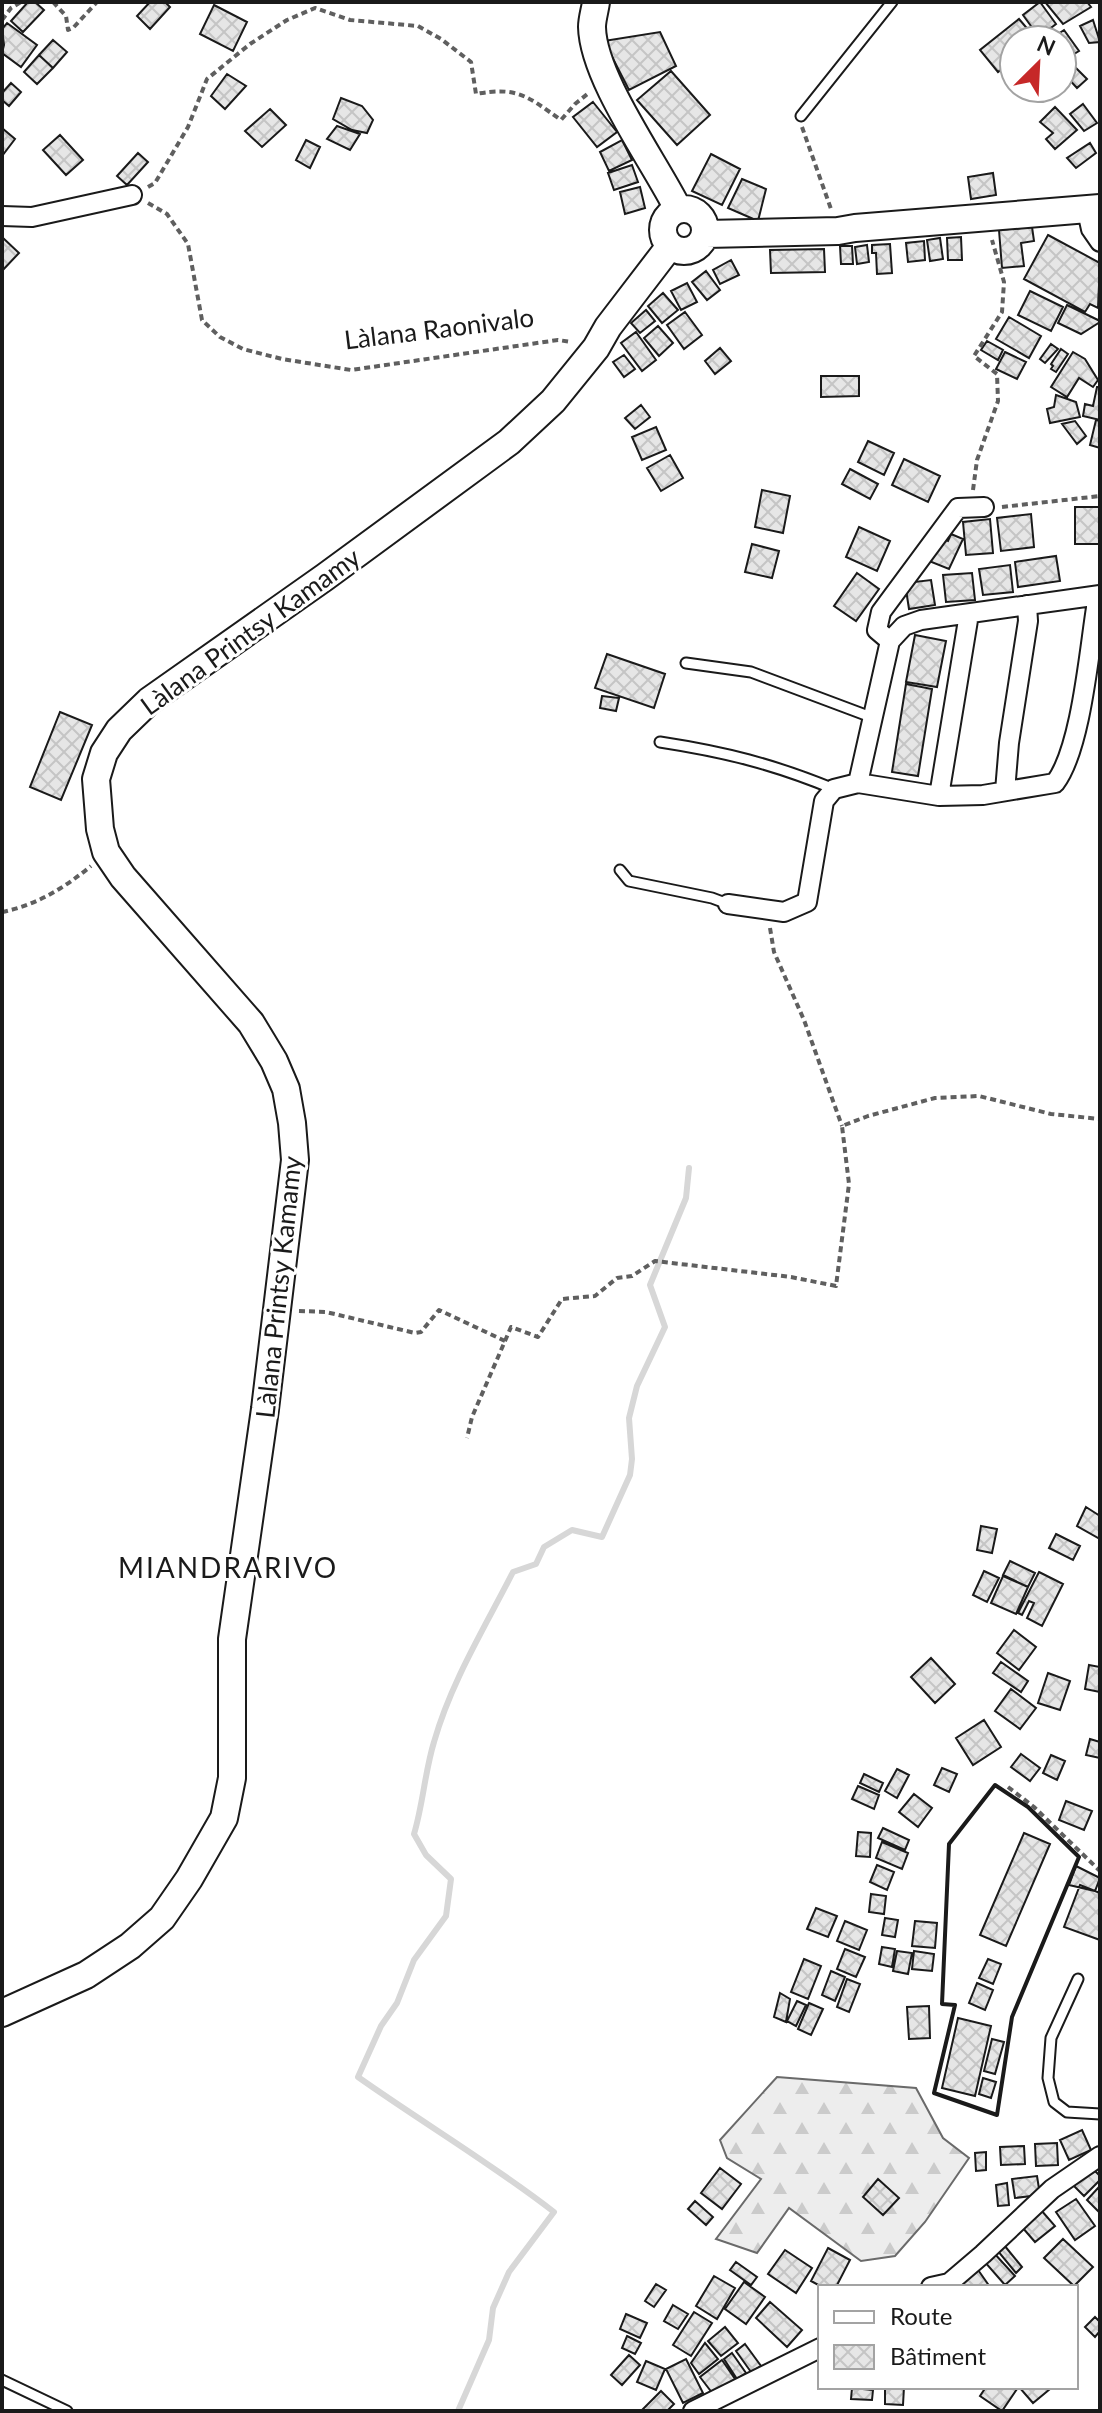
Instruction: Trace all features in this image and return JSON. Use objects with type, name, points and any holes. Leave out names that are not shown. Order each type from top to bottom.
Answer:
[{"type":"street","points":[[596,2],[592,27],[606,80],[678,209]]},
{"type":"street","points":[[2,216],[32,217],[132,195]]},
{"type":"street","points":[[687,208],[701,215],[706,234],[694,249],[684,251],[670,246],[663,235],[663,228],[666,218],[678,209],[687,208]]},
{"type":"street","points":[[706,234],[838,231],[1093,210],[1091,229],[1100,242]]},
{"type":"street","name":"Làlana Printsy Kamamy","points":[[2,2013],[86,1975],[130,1946],[162,1918],[224,1818],[232,1778],[232,1639],[295,1160],[286,1089],[274,1061],[251,1023],[123,877],[106,852],[100,829],[96,779],[104,753],[119,730],[149,701],[509,442],[553,401],[670,246]]},
{"type":"street","points":[[890,641],[877,630],[881,612],[958,508],[978,500]]},
{"type":"street","points":[[728,904],[784,912],[807,902],[824,801],[834,789],[858,783],[939,796],[983,795],[1055,783],[1064,771],[1078,718],[1098,596],[921,620],[904,626],[890,641],[858,783]]},
{"type":"street","points":[[1005,791],[1009,743],[1028,621],[1027,605]]},
{"type":"street","points":[[939,796],[969,614]]},
{"type":"street","points":[[940,2285],[949,2283],[983,2254],[1052,2189],[1100,2156]]},
{"type":"street","points":[[693,2411],[818,2349]]},
{"type":"lane","points":[[801,116],[892,2]]},
{"type":"lane","points":[[686,663],[751,672],[871,717]]},
{"type":"lane","points":[[660,742],[757,760],[834,789]]},
{"type":"lane","points":[[620,870],[629,881],[728,904]]},
{"type":"lane","points":[[1078,1979],[1051,2038],[1048,2078],[1054,2102],[1067,2112],[1100,2114]]},
{"type":"lane","points":[[2,2380],[67,2411]]},
{"type":"path","points":[[2,20],[11,8],[21,2]]},
{"type":"path","points":[[53,2],[66,16],[68,30],[97,2]]},
{"type":"path","points":[[132,195],[155,183],[188,127],[207,79],[250,44],[287,20],[315,8],[350,20],[418,26],[471,62],[476,94],[517,92],[561,120],[575,104],[606,80]]},
{"type":"path","points":[[801,116],[802,134],[822,179],[838,231]]},
{"type":"path","name":"Làlana Raonivalo","points":[[132,195],[167,214],[188,244],[202,320],[220,337],[243,349],[351,370],[558,340],[596,348]]},
{"type":"path","points":[[993,247],[1004,282],[1002,312],[974,356],[997,374],[998,401],[977,460],[978,500],[1016,507],[1100,496]]},
{"type":"path","points":[[2,912],[55,893],[106,852]]},
{"type":"path","points":[[467,1438],[472,1417],[511,1327],[538,1337],[562,1299],[595,1296],[617,1278],[632,1276],[655,1261],[791,1277],[836,1286],[849,1184],[842,1126],[804,1020],[774,952],[768,910]]},
{"type":"path","points":[[842,1126],[935,1098],[979,1096],[1051,1114],[1100,1119]]},
{"type":"path","points":[[277,1310],[326,1312],[415,1333],[421,1332],[439,1310],[505,1341]]},
{"type":"path","points":[[1008,1787],[1045,1817],[1100,1871]]},
{"type":"green space","points":[[777,2077],[916,2088],[943,2138],[969,2158],[925,2222],[895,2256],[861,2261],[789,2208],[757,2253],[716,2239],[761,2179],[727,2158],[720,2140]]},
{"type":"building","points":[[28,2],[35,2],[44,10],[23,32],[11,21]]},
{"type":"building","points":[[150,2],[165,2],[170,7],[150,29],[137,16]]},
{"type":"building","points":[[1040,2],[1056,24],[1030,24],[1023,15]]},
{"type":"building","points":[[1045,2],[1087,2],[1091,7],[1063,24]]},
{"type":"building","points":[[214,5],[247,22],[233,51],[200,34]]},
{"type":"building","points":[[1093,20],[1100,42],[1089,43],[1080,26]]},
{"type":"building","points":[[7,23],[37,45],[21,67],[2,53],[2,29]]},
{"type":"building","points":[[660,32],[676,66],[629,90],[604,41]]},
{"type":"building","points":[[998,36],[998,72],[980,50]]},
{"type":"building","points":[[53,40],[67,52],[53,68],[39,55]]},
{"type":"building","points":[[39,55],[53,68],[37,84],[24,72]]},
{"type":"building","points":[[1078,70],[1087,79],[1078,87]]},
{"type":"building","points":[[671,71],[710,115],[677,145],[637,100]]},
{"type":"building","points":[[227,74],[246,86],[225,109],[211,96]]},
{"type":"building","points":[[11,83],[21,92],[9,106],[2,100],[2,93]]},
{"type":"building","points":[[341,98],[362,106],[373,120],[367,133],[352,130],[333,119]]},
{"type":"building","points":[[593,102],[617,132],[597,147],[573,117]]},
{"type":"building","points":[[1083,104],[1097,123],[1084,131],[1070,114]]},
{"type":"building","points":[[1055,107],[1077,130],[1055,149],[1046,139],[1053,133],[1040,122]]},
{"type":"building","points":[[270,109],[286,125],[262,147],[245,131]]},
{"type":"building","points":[[337,126],[360,134],[350,150],[327,139]]},
{"type":"building","points":[[2,128],[15,139],[2,156]]},
{"type":"building","points":[[60,135],[83,160],[66,175],[43,150]]},
{"type":"building","points":[[306,140],[320,147],[310,168],[296,160]]},
{"type":"building","points":[[622,140],[632,160],[609,171],[600,152]]},
{"type":"building","points":[[1090,143],[1096,153],[1076,168],[1067,158]]},
{"type":"building","points":[[138,153],[148,162],[127,185],[117,176]]},
{"type":"building","points":[[711,154],[740,169],[722,205],[692,191]]},
{"type":"building","points":[[632,165],[638,182],[614,190],[608,173]]},
{"type":"building","points":[[993,173],[996,195],[971,199],[968,177]]},
{"type":"building","points":[[742,179],[766,189],[758,221],[728,208]]},
{"type":"building","points":[[640,187],[645,208],[625,214],[620,192]]},
{"type":"building","points":[[1032,227],[1034,241],[1021,243],[1024,266],[1002,268],[999,230]]},
{"type":"building","points":[[1048,235],[1100,263],[1098,308],[1090,304],[1085,312],[1024,279]]},
{"type":"building","points":[[2,237],[19,253],[2,271]]},
{"type":"building","points":[[961,237],[962,260],[948,260],[947,238]]},
{"type":"building","points":[[940,238],[943,259],[930,261],[927,240]]},
{"type":"building","points":[[924,241],[925,260],[908,262],[906,243]]},
{"type":"building","points":[[890,244],[892,273],[877,274],[876,253],[872,253],[872,245]]},
{"type":"building","points":[[867,245],[869,262],[857,264],[855,247]]},
{"type":"building","points":[[840,246],[852,246],[853,264],[841,264]]},
{"type":"building","points":[[824,249],[825,272],[771,273],[770,250]]},
{"type":"building","points":[[731,260],[739,275],[720,284],[713,270]]},
{"type":"building","points":[[706,271],[720,290],[707,300],[692,282]]},
{"type":"building","points":[[687,283],[697,302],[681,310],[671,291]]},
{"type":"building","points":[[1030,291],[1063,307],[1051,331],[1018,315]]},
{"type":"building","points":[[663,293],[678,310],[662,323],[648,306]]},
{"type":"building","points":[[1067,305],[1100,322],[1081,334],[1058,323]]},
{"type":"building","points":[[646,310],[655,321],[640,333],[631,323]]},
{"type":"building","points":[[685,312],[702,335],[684,349],[667,325]]},
{"type":"building","points":[[1009,317],[1041,336],[1029,358],[996,339]]},
{"type":"building","points":[[658,326],[673,343],[659,356],[644,338]]},
{"type":"building","points":[[636,332],[656,360],[642,371],[621,343]]},
{"type":"building","points":[[987,341],[1003,350],[998,360],[981,350]]},
{"type":"building","points":[[1051,344],[1058,349],[1045,363],[1040,359]]},
{"type":"building","points":[[720,348],[731,361],[715,374],[705,361]]},
{"type":"building","points":[[1061,349],[1068,354],[1056,372],[1051,369],[1051,364]]},
{"type":"building","points":[[1005,352],[1026,362],[1017,379],[996,369]]},
{"type":"building","points":[[1073,352],[1085,359],[1098,380],[1093,387],[1079,378],[1067,397],[1051,387]]},
{"type":"building","points":[[624,355],[635,369],[624,377],[613,362]]},
{"type":"building","points":[[821,376],[859,376],[859,396],[821,397]]},
{"type":"building","points":[[1097,387],[1100,387],[1100,420],[1083,416],[1085,404],[1093,406]]},
{"type":"building","points":[[1056,395],[1076,402],[1080,417],[1050,423],[1047,409],[1054,407]]},
{"type":"building","points":[[641,405],[650,417],[635,429],[625,418]]},
{"type":"building","points":[[1096,420],[1100,421],[1100,448],[1090,445]]},
{"type":"building","points":[[1075,421],[1086,436],[1077,444],[1062,424]]},
{"type":"building","points":[[656,427],[666,450],[642,460],[632,437]]},
{"type":"building","points":[[868,441],[894,453],[884,475],[858,462]]},
{"type":"building","points":[[670,455],[683,478],[661,491],[647,468]]},
{"type":"building","points":[[904,459],[940,476],[928,502],[892,485]]},
{"type":"building","points":[[850,469],[878,484],[870,499],[842,484]]},
{"type":"building","points":[[762,490],[790,496],[783,533],[755,527]]},
{"type":"building","points":[[1075,507],[1100,507],[1100,544],[1075,544]]},
{"type":"building","points":[[1031,514],[1034,547],[1001,551],[997,518]]},
{"type":"building","points":[[990,519],[993,553],[966,555],[963,522]]},
{"type":"building","points":[[859,527],[890,541],[877,571],[846,557]]},
{"type":"building","points":[[951,534],[963,539],[949,569],[929,561],[940,537],[948,541]]},
{"type":"building","points":[[752,544],[779,551],[772,578],[745,572]]},
{"type":"building","points":[[1056,556],[1060,581],[1018,587],[1015,562]]},
{"type":"building","points":[[1010,565],[1013,592],[983,595],[979,569]]},
{"type":"building","points":[[857,573],[879,589],[856,621],[834,606]]},
{"type":"building","points":[[972,573],[975,600],[946,602],[943,575]]},
{"type":"building","points":[[931,580],[935,605],[909,609],[905,583]]},
{"type":"building","points":[[915,635],[946,641],[937,687],[906,682]]},
{"type":"building","points":[[607,654],[665,674],[654,708],[595,688]]},
{"type":"building","points":[[906,684],[932,689],[918,776],[892,772]]},
{"type":"building","points":[[602,696],[619,698],[616,711],[600,708]]},
{"type":"building","points":[[60,712],[92,725],[61,800],[30,787]]},
{"type":"building","points":[[1086,1507],[1100,1516],[1100,1539],[1077,1526]]},
{"type":"building","points":[[981,1526],[997,1529],[992,1553],[977,1550]]},
{"type":"building","points":[[1056,1534],[1080,1546],[1073,1560],[1049,1548]]},
{"type":"building","points":[[1010,1561],[1035,1573],[1028,1587],[1003,1575]]},
{"type":"building","points":[[984,1571],[999,1578],[987,1602],[973,1595]]},
{"type":"building","points":[[1039,1572],[1063,1584],[1042,1626],[1027,1618],[1034,1603],[1029,1601],[1022,1615],[1018,1613]]},
{"type":"building","points":[[1003,1576],[1028,1587],[1016,1614],[991,1603]]},
{"type":"building","points":[[1014,1630],[1036,1647],[1019,1670],[997,1653]]},
{"type":"building","points":[[931,1658],[955,1684],[935,1703],[911,1677]]},
{"type":"building","points":[[1001,1662],[1028,1681],[1021,1692],[993,1673]]},
{"type":"building","points":[[1089,1665],[1100,1667],[1100,1692],[1085,1689]]},
{"type":"building","points":[[1048,1673],[1070,1681],[1060,1710],[1038,1703]]},
{"type":"building","points":[[1011,1689],[1036,1708],[1020,1729],[995,1711]]},
{"type":"building","points":[[984,1720],[1001,1747],[973,1765],[956,1738]]},
{"type":"building","points":[[1090,1739],[1100,1742],[1100,1758],[1086,1755]]},
{"type":"building","points":[[1021,1754],[1040,1768],[1030,1781],[1011,1767]]},
{"type":"building","points":[[1051,1755],[1065,1761],[1057,1780],[1043,1773]]},
{"type":"building","points":[[942,1768],[957,1774],[949,1792],[934,1785]]},
{"type":"building","points":[[897,1769],[909,1775],[897,1798],[885,1791]]},
{"type":"building","points":[[864,1774],[883,1783],[879,1792],[860,1783]]},
{"type":"building","points":[[858,1786],[879,1795],[874,1809],[852,1799]]},
{"type":"building","points":[[914,1794],[932,1808],[918,1827],[899,1812]]},
{"type":"building","points":[[1066,1801],[1092,1811],[1084,1830],[1059,1820]]},
{"type":"building","points":[[883,1828],[909,1840],[905,1850],[878,1838]]},
{"type":"building","points":[[858,1832],[871,1833],[870,1857],[856,1856]]},
{"type":"building","points":[[1024,1833],[1050,1844],[1006,1946],[980,1935]]},
{"type":"building","points":[[882,1842],[908,1853],[902,1869],[876,1858]]},
{"type":"building","points":[[877,1865],[894,1872],[887,1890],[870,1882]]},
{"type":"building","points":[[1076,1866],[1100,1878],[1095,1891],[1069,1885]]},
{"type":"building","points":[[1080,1885],[1100,1893],[1100,1940],[1064,1927]]},
{"type":"building","points":[[871,1894],[886,1896],[884,1914],[869,1912]]},
{"type":"building","points":[[816,1908],[837,1916],[828,1937],[807,1929]]},
{"type":"building","points":[[885,1918],[898,1920],[895,1937],[882,1935]]},
{"type":"building","points":[[845,1921],[867,1930],[859,1950],[837,1941]]},
{"type":"building","points":[[915,1921],[937,1923],[935,1948],[912,1946]]},
{"type":"building","points":[[882,1947],[895,1949],[892,1967],[879,1964]]},
{"type":"building","points":[[845,1949],[865,1957],[856,1977],[837,1969]]},
{"type":"building","points":[[897,1951],[912,1953],[908,1974],[893,1971]]},
{"type":"building","points":[[914,1951],[934,1954],[932,1971],[912,1969]]},
{"type":"building","points":[[804,1959],[821,1966],[808,1999],[791,1992]]},
{"type":"building","points":[[988,1959],[1001,1964],[993,1984],[979,1978]]},
{"type":"building","points":[[831,1971],[845,1977],[835,2001],[822,1995]]},
{"type":"building","points":[[847,1979],[860,1984],[849,2012],[837,2007]]},
{"type":"building","points":[[977,1983],[993,1990],[985,2010],[969,2003]]},
{"type":"building","points":[[780,1993],[790,1999],[786,2022],[774,2017]]},
{"type":"building","points":[[797,2001],[806,2005],[796,2026],[787,2021]]},
{"type":"building","points":[[809,2003],[823,2009],[811,2035],[798,2029]]},
{"type":"building","points":[[929,2006],[930,2038],[909,2039],[907,2007]]},
{"type":"building","points":[[958,2018],[991,2026],[975,2096],[942,2088]]},
{"type":"building","points":[[992,2039],[1004,2042],[995,2074],[984,2071]]},
{"type":"building","points":[[983,2078],[996,2082],[991,2098],[979,2094]]},
{"type":"building","points":[[1082,2130],[1091,2150],[1069,2160],[1060,2140]]},
{"type":"building","points":[[1057,2143],[1058,2165],[1036,2166],[1035,2144]]},
{"type":"building","points":[[1024,2146],[1025,2164],[1001,2165],[1000,2147]]},
{"type":"building","points":[[986,2152],[986,2170],[976,2171],[975,2153]]},
{"type":"building","points":[[1091,2167],[1100,2180],[1084,2196],[1073,2185]]},
{"type":"building","points":[[720,2168],[741,2184],[722,2209],[701,2193]]},
{"type":"building","points":[[1037,2176],[1040,2195],[1015,2198],[1012,2179]]},
{"type":"building","points":[[878,2179],[899,2198],[883,2215],[863,2197]]},
{"type":"building","points":[[1007,2183],[1009,2205],[998,2206],[996,2185]]},
{"type":"building","points":[[1098,2188],[1100,2190],[1100,2213],[1087,2200]]},
{"type":"building","points":[[1076,2199],[1095,2226],[1075,2240],[1056,2212]]},
{"type":"building","points":[[695,2201],[713,2217],[706,2225],[688,2209]]},
{"type":"building","points":[[1041,2210],[1055,2226],[1035,2242],[1022,2227]]},
{"type":"building","points":[[1063,2239],[1093,2267],[1073,2285],[1044,2258]]},
{"type":"building","points":[[1004,2245],[1022,2267],[1016,2273],[997,2250]]},
{"type":"building","points":[[828,2248],[850,2260],[837,2285],[818,2285],[811,2281]]},
{"type":"building","points":[[785,2250],[812,2268],[796,2293],[768,2274]]},
{"type":"building","points":[[993,2252],[1015,2276],[1005,2285],[983,2260]]},
{"type":"building","points":[[736,2262],[757,2277],[751,2285],[730,2270]]},
{"type":"building","points":[[976,2267],[989,2285],[961,2285],[957,2279]]},
{"type":"building","points":[[714,2276],[735,2288],[717,2319],[696,2306]]},
{"type":"building","points":[[744,2282],[765,2297],[746,2324],[725,2309]]},
{"type":"building","points":[[656,2284],[666,2290],[654,2307],[645,2301]]},
{"type":"building","points":[[770,2302],[802,2330],[787,2347],[756,2318]]},
{"type":"building","points":[[673,2305],[688,2314],[678,2329],[664,2321]]},
{"type":"building","points":[[694,2312],[712,2323],[691,2356],[673,2345]]},
{"type":"building","points":[[626,2314],[647,2323],[640,2338],[620,2329]]},
{"type":"building","points":[[1095,2317],[1100,2322],[1100,2331],[1095,2337],[1085,2327]]},
{"type":"building","points":[[725,2327],[738,2343],[721,2356],[708,2341]]},
{"type":"building","points":[[627,2336],[641,2343],[635,2354],[622,2348]]},
{"type":"building","points":[[705,2343],[718,2359],[699,2374],[691,2363]]},
{"type":"building","points":[[745,2344],[761,2366],[751,2372],[736,2351]]},
{"type":"building","points":[[732,2353],[746,2373],[737,2379],[724,2359]]},
{"type":"building","points":[[629,2355],[640,2365],[622,2385],[611,2375]]},
{"type":"building","points":[[686,2359],[703,2393],[683,2403],[666,2369]]},
{"type":"building","points":[[722,2360],[735,2379],[713,2394],[700,2377]]},
{"type":"building","points":[[646,2361],[665,2369],[656,2390],[637,2382]]},
{"type":"building","points":[[852,2389],[873,2390],[872,2400],[851,2399]]},
{"type":"building","points":[[885,2389],[904,2389],[903,2405],[885,2404]]},
{"type":"building","points":[[985,2389],[1017,2389],[1002,2411],[980,2396]]},
{"type":"building","points":[[1021,2389],[1050,2389],[1033,2403]]},
{"type":"building","points":[[661,2391],[674,2404],[667,2411],[645,2411],[643,2409]]},
{"type":"waterway","points":[[458,2411],[489,2340],[493,2308],[509,2272],[554,2212],[358,2077],[381,2026],[397,2003],[414,1960],[446,1916],[451,1879],[426,1855],[414,1834],[434,1742],[459,1676],[513,1572],[536,1564],[544,1547],[572,1530],[602,1537],[630,1475],[629,1418],[637,1386],[665,1327],[650,1285],[686,1198],[689,1168]]},
{"type":"wall","points":[[995,1785],[1028,1807],[1079,1857],[1012,2017],[997,2115],[934,2093],[955,2005],[942,2004],[949,1844],[995,1785]]},
{"type":"district","name":"MIANDRARIVO","points":[[228,1567]]}]
